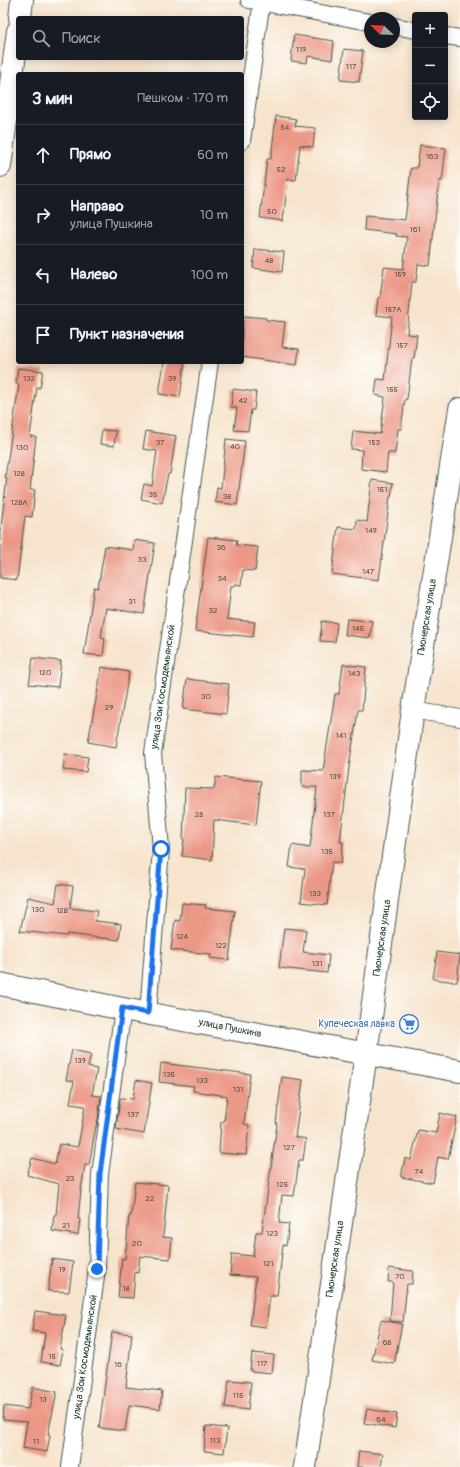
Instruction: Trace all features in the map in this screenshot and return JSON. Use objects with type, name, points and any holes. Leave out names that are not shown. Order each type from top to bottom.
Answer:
[{"type":"street","points":[[20,16],[22,0]]},
{"type":"street","points":[[244,124],[258,1],[364,21]]},
{"type":"street","points":[[400,27],[412,29]]},
{"type":"street","points":[[448,36],[460,38]]},
{"type":"street","points":[[0,166],[16,46]]},
{"type":"street","name":"улица Зои Космодемьянской","points":[[148,1013],[161,849],[153,753],[210,364]]},
{"type":"street","name":"Пионерская улица","points":[[304,1467],[366,1054],[413,710],[460,409]]},
{"type":"street","points":[[413,710],[460,718]]},
{"type":"street","name":"улица Пушкина","points":[[0,984],[460,1071]]},
{"type":"street","name":"улица Зои Космодемьянской","points":[[70,1467],[97,1269],[100,1174],[122,1008]]},
{"type":"building","points":[[294,35],[334,41],[332,60],[308,56],[307,63],[291,61]]},
{"type":"building","points":[[344,49],[363,51],[359,82],[340,80]]},
{"type":"building","points":[[276,116],[296,119],[295,126],[315,128],[313,147],[300,145],[296,180],[288,179],[283,221],[260,218],[267,159],[271,159]]},
{"type":"building","points":[[420,145],[446,148],[442,181],[439,181],[430,266],[418,264],[416,282],[412,282],[407,334],[417,335],[414,358],[412,358],[407,399],[405,399],[401,429],[398,429],[395,453],[388,453],[386,472],[361,469],[362,450],[351,449],[353,431],[380,434],[385,397],[375,395],[377,379],[385,380],[392,317],[376,315],[384,267],[403,269],[407,237],[396,236],[397,234],[364,230],[365,216],[405,220],[411,168],[417,168]]},
{"type":"building","points":[[255,249],[284,252],[282,272],[253,268]]},
{"type":"building","points":[[244,316],[266,318],[266,320],[285,322],[282,347],[299,349],[297,365],[244,357]]},
{"type":"building","points":[[164,364],[185,364],[180,397],[159,394]]},
{"type":"building","points":[[18,368],[43,371],[40,388],[37,387],[30,436],[36,437],[30,490],[35,490],[32,517],[25,516],[17,580],[0,578],[0,534],[7,478],[5,478],[19,385],[16,384]]},
{"type":"building","points":[[233,389],[256,392],[254,410],[251,410],[248,431],[234,430],[237,408],[231,407]]},
{"type":"building","points":[[102,430],[116,431],[114,446],[100,444]]},
{"type":"building","points":[[146,431],[176,436],[170,474],[168,474],[162,503],[141,499],[144,484],[152,486],[157,451],[143,449]]},
{"type":"building","points":[[226,439],[245,441],[237,505],[215,502],[217,487],[221,488]]},
{"type":"building","points":[[372,480],[393,483],[379,580],[332,574],[338,527],[356,529],[357,520],[367,522]]},
{"type":"building","points":[[208,537],[237,540],[236,545],[258,547],[255,571],[243,570],[241,585],[235,584],[235,586],[231,586],[227,619],[255,622],[253,637],[195,631]]},
{"type":"building","points":[[134,540],[155,543],[144,614],[106,608],[101,637],[105,638],[103,656],[84,654],[94,587],[98,588],[105,546],[133,550]]},
{"type":"building","points":[[347,619],[372,621],[370,638],[345,635]]},
{"type":"building","points":[[322,621],[337,623],[335,642],[320,641]]},
{"type":"building","points":[[33,658],[61,661],[58,687],[29,684]]},
{"type":"building","points":[[343,664],[366,667],[362,710],[358,710],[349,767],[340,842],[343,842],[341,863],[332,862],[327,905],[301,902],[305,869],[289,867],[292,845],[310,848],[317,787],[302,787],[302,770],[323,771],[335,694],[339,694]]},
{"type":"building","points":[[102,667],[129,672],[116,747],[88,742]]},
{"type":"building","points":[[187,679],[229,684],[226,714],[183,709]]},
{"type":"building","points":[[65,754],[88,757],[86,772],[63,770]]},
{"type":"building","points":[[216,777],[261,781],[256,825],[214,820],[212,860],[182,856],[184,840],[185,788],[214,789]]},
{"type":"building","points":[[58,884],[73,886],[70,908],[97,911],[95,921],[121,924],[119,940],[67,934],[67,936],[20,931],[28,897],[55,903]]},
{"type":"building","points":[[182,903],[206,905],[205,908],[235,911],[229,960],[210,958],[211,954],[171,950],[175,920],[180,921]]},
{"type":"building","points":[[284,928],[306,930],[303,952],[329,955],[327,973],[279,968]]},
{"type":"building","points":[[437,952],[460,955],[457,982],[433,979]]},
{"type":"building","points":[[72,1050],[91,1054],[88,1067],[97,1069],[92,1095],[101,1096],[89,1165],[85,1165],[78,1219],[80,1219],[78,1235],[52,1231],[54,1215],[56,1215],[59,1184],[27,1175],[32,1158],[55,1164],[59,1144],[78,1147],[85,1106],[70,1104],[74,1081],[66,1080]]},
{"type":"building","points":[[161,1063],[250,1074],[244,1124],[249,1125],[246,1155],[219,1153],[221,1122],[224,1122],[227,1096],[193,1091],[194,1086],[159,1082]]},
{"type":"building","points":[[282,1077],[303,1080],[295,1137],[306,1139],[303,1160],[299,1160],[294,1196],[282,1195],[279,1223],[289,1224],[286,1246],[283,1245],[277,1296],[270,1296],[266,1327],[250,1325],[256,1277],[230,1275],[232,1254],[253,1256],[256,1232],[262,1232]]},
{"type":"building","points":[[136,1080],[152,1083],[144,1134],[116,1129],[120,1099],[133,1099]]},
{"type":"building","points":[[440,1113],[457,1117],[448,1159],[438,1157],[433,1183],[401,1177],[405,1158],[411,1160],[418,1130],[436,1133]]},
{"type":"building","points":[[135,1182],[168,1185],[163,1237],[172,1238],[170,1259],[140,1256],[138,1273],[135,1272],[133,1298],[118,1297],[122,1258],[125,1259],[129,1216],[131,1216]]},
{"type":"building","points":[[52,1259],[73,1262],[69,1292],[48,1291]]},
{"type":"building","points":[[389,1268],[413,1271],[412,1284],[407,1284],[403,1322],[390,1321],[393,1282],[388,1282]]},
{"type":"building","points":[[35,1311],[66,1315],[60,1349],[63,1350],[60,1365],[41,1362],[45,1333],[32,1331]]},
{"type":"building","points":[[381,1320],[402,1324],[394,1364],[372,1360]]},
{"type":"building","points":[[112,1332],[132,1334],[126,1387],[162,1391],[160,1409],[129,1405],[125,1431],[99,1428]]},
{"type":"building","points":[[252,1353],[274,1355],[272,1373],[250,1371]]},
{"type":"building","points":[[229,1380],[251,1382],[248,1410],[225,1407]]},
{"type":"building","points":[[33,1387],[57,1392],[48,1434],[50,1435],[47,1452],[23,1448],[27,1422],[3,1420],[4,1406],[28,1409]]},
{"type":"building","points":[[367,1409],[397,1414],[395,1428],[364,1423]]},
{"type":"building","points":[[206,1426],[227,1428],[224,1453],[204,1451]]},
{"type":"building","points":[[359,1451],[383,1454],[381,1467],[357,1467]]},
{"type":"place","name":"Купеческая лавка","points":[[409,1024]]},
{"type":"route","points":[[97,1269],[100,1174],[122,1008],[148,1013],[161,849]]}]
